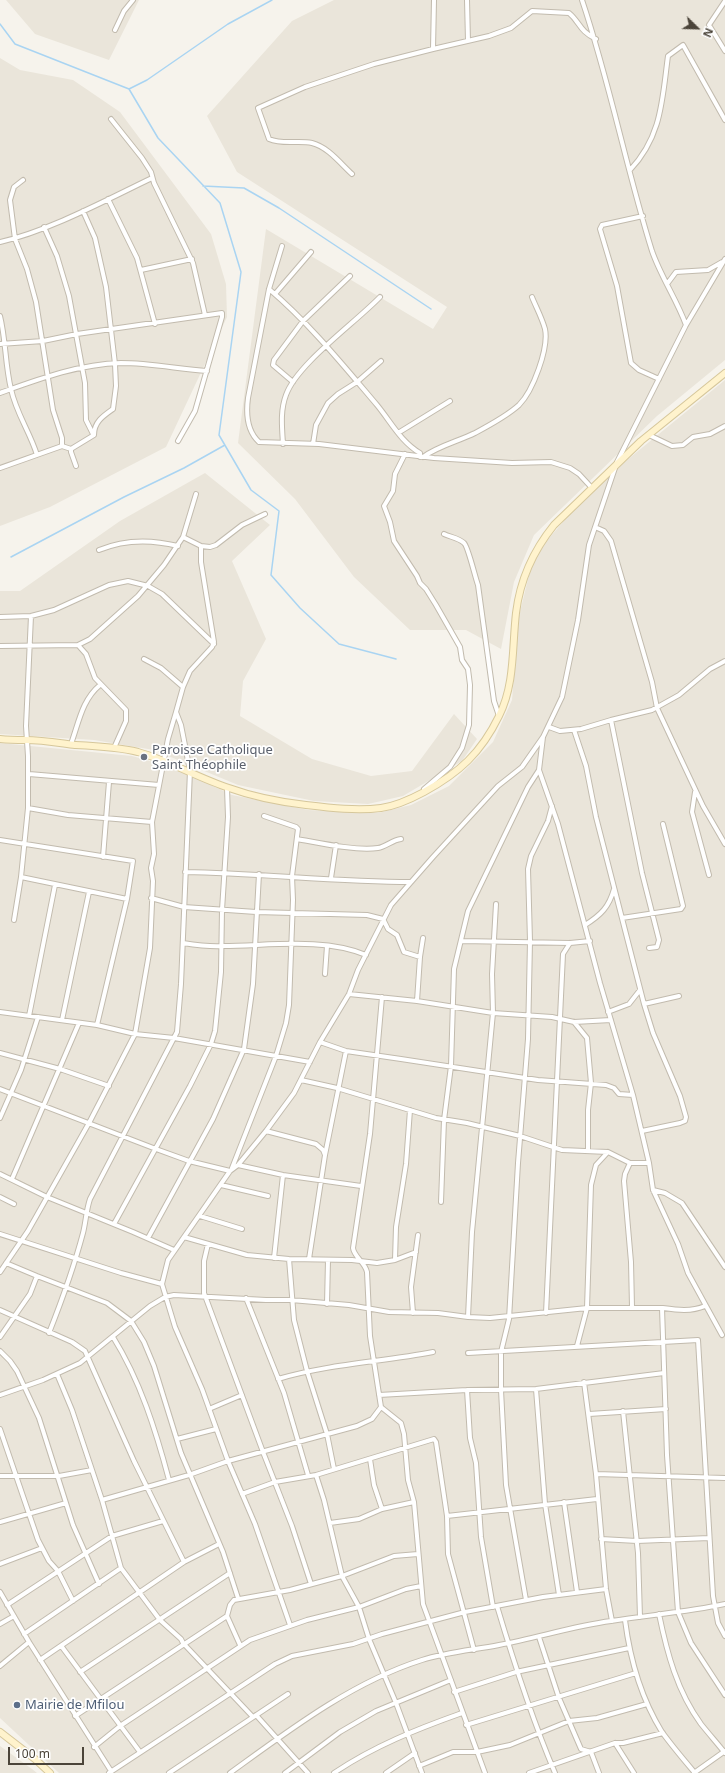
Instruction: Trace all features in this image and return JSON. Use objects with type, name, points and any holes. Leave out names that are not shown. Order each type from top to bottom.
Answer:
[{"type":"street","points":[[115,30],[124,11],[133,0]]},
{"type":"street","points":[[432,49],[434,0]]},
{"type":"street","points":[[467,0],[468,41]]},
{"type":"street","points":[[582,0],[596,39],[631,178],[652,251],[686,326]]},
{"type":"street","points":[[725,1],[709,25],[725,51]]},
{"type":"street","points":[[352,174],[326,150],[317,145],[305,142],[286,143],[268,138],[258,108],[305,87],[374,64],[490,36],[511,28],[536,10],[569,13],[580,29],[596,39]]},
{"type":"street","points":[[630,170],[641,158],[651,142],[661,109],[668,56],[684,45],[725,120]]},
{"type":"street","points":[[111,119],[142,158],[151,172],[152,178],[192,259],[205,314]]},
{"type":"street","points":[[0,242],[15,239],[83,211],[152,178]]},
{"type":"street","points":[[23,180],[14,187],[10,200],[15,239],[27,269],[36,302],[53,410],[62,438],[62,446]]},
{"type":"street","points":[[108,199],[135,254],[155,324]]},
{"type":"street","points":[[83,211],[95,238],[103,266],[110,312],[110,329],[115,364],[116,386],[113,409],[102,417],[94,427],[94,435]]},
{"type":"street","points":[[643,216],[612,221],[602,225],[600,229],[617,286],[631,363],[639,370],[659,379]]},
{"type":"street","points":[[44,227],[57,256],[69,296],[77,334],[81,368],[85,383],[86,420],[94,435]]},
{"type":"street","points":[[282,246],[269,289],[250,381],[247,407],[250,429],[257,440],[262,443],[313,444],[422,457],[512,463],[551,462],[570,468],[579,474],[591,487]]},
{"type":"street","points":[[275,294],[311,252]]},
{"type":"street","points":[[140,270],[192,259]]},
{"type":"street","points":[[667,284],[676,272],[708,270],[724,260]]},
{"type":"street","points":[[0,1089],[12,1092],[189,1161],[231,1170],[238,1165],[266,1131],[294,1093],[320,1042],[349,994],[366,955],[391,905],[498,786],[522,767],[544,738],[558,709],[565,687],[578,620],[586,559],[617,462],[686,326],[724,260]]},
{"type":"street","points":[[293,382],[273,363],[303,321],[350,276]]},
{"type":"street","points":[[269,289],[303,321],[357,382],[407,445],[420,453],[422,457]]},
{"type":"street","points":[[284,444],[283,407],[286,394],[293,382],[326,347],[380,297]]},
{"type":"street","points":[[422,457],[476,432],[501,418],[519,405],[527,394],[539,367],[545,340],[544,327],[532,298]]},
{"type":"street","points":[[0,344],[43,341],[77,334],[155,324],[205,314],[222,313],[195,411],[178,441]]},
{"type":"street","points":[[0,316],[11,389],[21,422],[31,437],[37,455]]},
{"type":"street","points":[[313,444],[316,425],[328,403],[338,394],[357,382],[381,361]]},
{"type":"street","points":[[0,393],[47,376],[81,368],[115,364],[151,365],[207,371]]},
{"type":"street","points":[[0,739],[114,748],[139,752],[190,771],[227,788],[264,798],[327,808],[368,809],[384,807],[414,797],[450,777],[467,763],[486,738],[499,717],[505,702],[511,677],[516,612],[520,594],[532,555],[554,524],[617,462],[725,373]]},
{"type":"street","points":[[398,433],[450,401]]},
{"type":"street","points":[[649,435],[672,446],[683,445],[693,437],[710,434],[725,426]]},
{"type":"street","points":[[0,468],[62,446],[71,449],[94,435]]},
{"type":"street","points":[[71,449],[76,466]]},
{"type":"street","points":[[405,454],[396,474],[393,491],[384,506],[385,512],[391,525],[394,541],[418,576],[420,583],[426,589],[436,605],[460,648],[462,660],[468,669],[470,688],[469,725],[462,748],[450,766],[414,797]]},
{"type":"street","points":[[0,646],[31,647],[78,645],[90,640],[148,586],[178,546],[183,537],[196,494]]},
{"type":"street","points":[[183,537],[201,546],[210,547],[216,545],[242,525],[265,514]]},
{"type":"street","points":[[595,527],[604,531],[611,541],[652,682],[656,708],[696,791],[725,844]]},
{"type":"street","points":[[444,534],[463,541],[468,546],[472,569],[478,584],[494,701],[499,717]]},
{"type":"street","points":[[99,550],[121,542],[146,540],[178,546]]},
{"type":"street","points":[[1,1269],[22,1241],[89,1123],[135,1034],[150,948],[151,898],[153,881],[151,868],[154,854],[152,822],[168,739],[183,687],[190,671],[214,644],[213,627],[201,562],[201,546]]},
{"type":"street","points":[[0,617],[31,616],[54,610],[109,584],[128,581],[148,586],[162,594],[214,644]]},
{"type":"street","points":[[14,920],[21,877],[28,808],[29,774],[26,740],[31,647],[31,616]]},
{"type":"street","points":[[78,645],[86,654],[95,678],[100,685],[126,710],[128,714],[114,748]]},
{"type":"street","points":[[144,659],[161,668],[183,687]]},
{"type":"street","points":[[549,727],[560,732],[574,730],[646,712],[679,695],[710,669],[725,661]]},
{"type":"street","points":[[71,744],[85,701],[91,692],[100,685]]},
{"type":"street","points":[[49,1333],[67,1288],[83,1232],[85,1212],[109,1161],[174,1038],[179,1017],[190,771],[181,725],[176,712]]},
{"type":"street","points":[[611,720],[651,913],[659,944],[657,947],[649,948]]},
{"type":"street","points":[[574,730],[586,766],[596,817],[652,1033],[680,1096],[686,1117],[680,1123],[642,1131]]},
{"type":"street","points":[[441,1202],[444,1120],[451,1066],[454,969],[468,911],[528,787],[539,770],[544,738]]},
{"type":"street","points":[[539,770],[552,806],[590,941],[608,1012],[633,1095],[649,1163],[653,1190],[678,1244],[688,1273],[722,1336]]},
{"type":"street","points":[[29,774],[109,782],[159,785]]},
{"type":"street","points":[[103,857],[109,782]]},
{"type":"street","points":[[114,1224],[156,1149],[211,1044],[215,1032],[223,946],[222,910],[227,841],[227,788]]},
{"type":"street","points":[[696,791],[692,812],[709,875]]},
{"type":"street","points":[[526,1600],[506,1485],[501,1390],[501,1352],[510,1317],[520,1136],[526,1078],[530,941],[528,869],[531,856],[548,821],[552,806]]},
{"type":"street","points":[[28,808],[68,815],[152,822]]},
{"type":"street","points":[[264,816],[298,829],[292,876],[289,1005],[286,1023],[276,1056],[231,1170],[200,1216],[174,1250],[168,1260],[162,1284],[165,1297],[242,1494],[279,1592],[290,1626]]},
{"type":"street","points":[[622,918],[681,909],[684,906],[663,824]]},
{"type":"street","points":[[297,839],[336,845],[377,848],[401,839]]},
{"type":"street","points":[[0,840],[133,861],[127,899],[97,1025]]},
{"type":"street","points":[[331,878],[336,845]]},
{"type":"street","points":[[185,872],[259,874],[411,882]]},
{"type":"street","points":[[148,1238],[213,1119],[244,1049],[248,1025],[255,944],[259,874]]},
{"type":"street","points":[[21,877],[127,899]]},
{"type":"street","points":[[29,1016],[55,885]]},
{"type":"street","points":[[585,924],[602,913],[611,901],[614,889]]},
{"type":"street","points":[[62,1020],[89,892]]},
{"type":"street","points":[[151,898],[184,907],[222,910],[367,915],[383,919],[388,928],[397,935],[404,952],[420,957]]},
{"type":"street","points":[[468,1317],[471,1253],[481,1128],[493,1013],[493,940],[496,904]]},
{"type":"street","points":[[417,1002],[420,957],[423,938]]},
{"type":"street","points":[[462,940],[570,943],[590,941]]},
{"type":"street","points":[[182,943],[223,946],[255,944],[327,946],[342,947],[366,955]]},
{"type":"street","points":[[546,1312],[563,954],[570,943]]},
{"type":"street","points":[[325,974],[327,946]]},
{"type":"street","points":[[608,1012],[629,1004],[640,990]]},
{"type":"street","points":[[349,994],[382,997],[493,1013],[529,1015],[574,1022],[611,1020]]},
{"type":"street","points":[[644,1004],[679,996]]},
{"type":"street","points":[[102,1500],[189,1475],[228,1461],[357,1426],[372,1419],[381,1407],[368,1308],[367,1272],[362,1261],[354,1253],[353,1248],[374,1098],[382,997]]},
{"type":"street","points":[[0,1012],[97,1025],[135,1034],[174,1038],[244,1049],[310,1062]]},
{"type":"street","points":[[0,1118],[12,1092],[38,1017]]},
{"type":"street","points":[[574,1022],[587,1038],[591,1083],[588,1110],[588,1151]]},
{"type":"street","points":[[12,1179],[79,1023]]},
{"type":"street","points":[[320,1042],[346,1051],[378,1056],[526,1078],[611,1086],[619,1094],[633,1095]]},
{"type":"street","points":[[309,1259],[325,1155],[337,1088],[346,1051]]},
{"type":"street","points":[[0,1053],[60,1069],[109,1086]]},
{"type":"street","points":[[301,1080],[374,1098],[444,1120],[467,1123],[481,1128],[520,1136],[554,1148],[572,1151],[608,1152],[630,1163],[649,1163]]},
{"type":"street","points":[[395,1260],[396,1227],[406,1164],[410,1110]]},
{"type":"street","points":[[266,1131],[316,1144],[323,1150],[325,1155]]},
{"type":"street","points":[[577,1346],[587,1308],[591,1185],[596,1164],[608,1152]]},
{"type":"street","points":[[630,1163],[625,1174],[624,1181],[631,1262],[632,1307]]},
{"type":"street","points":[[238,1165],[283,1175],[361,1186]]},
{"type":"street","points":[[0,1174],[47,1197],[174,1250]]},
{"type":"street","points":[[274,1258],[283,1175]]},
{"type":"street","points":[[221,1185],[268,1196]]},
{"type":"street","points":[[653,1190],[665,1193],[682,1203],[725,1267]]},
{"type":"street","points":[[0,1198],[14,1204]]},
{"type":"street","points":[[200,1216],[242,1229]]},
{"type":"street","points":[[0,1234],[162,1284]]},
{"type":"street","points":[[413,1313],[412,1287],[418,1235]]},
{"type":"street","points":[[184,1237],[247,1255],[289,1259],[362,1261],[377,1263],[395,1260],[416,1252]]},
{"type":"street","points":[[208,1244],[204,1261],[204,1293],[292,1526],[311,1584]]},
{"type":"street","points":[[289,1259],[291,1300],[294,1320],[306,1371],[327,1434],[334,1469]]},
{"type":"street","points":[[327,1304],[328,1260]]},
{"type":"street","points":[[6,1262],[37,1276],[107,1303],[131,1321],[144,1342],[154,1366],[189,1475],[219,1544],[238,1598]]},
{"type":"street","points":[[0,1336],[15,1317],[35,1286],[37,1276]]},
{"type":"street","points":[[0,1395],[25,1387],[80,1363],[131,1321],[165,1297],[189,1294],[266,1300],[291,1300],[413,1313],[438,1313],[468,1317],[510,1317],[587,1308],[632,1307],[662,1308],[684,1311],[698,1309],[705,1306]]},
{"type":"street","points":[[246,1298],[278,1379],[308,1475]]},
{"type":"street","points":[[662,1308],[662,1342],[669,1477],[678,1612],[691,1643],[725,1695]]},
{"type":"street","points":[[0,1310],[80,1347],[88,1356],[134,1461],[184,1562]]},
{"type":"street","points":[[113,1337],[127,1359],[135,1378],[160,1449],[169,1480]]},
{"type":"street","points":[[468,1354],[577,1346],[698,1340],[705,1478],[714,1607],[718,1623],[725,1636]]},
{"type":"street","points":[[0,1350],[10,1361],[25,1387],[39,1418],[59,1476],[66,1503],[85,1554],[99,1584]]},
{"type":"street","points":[[278,1379],[306,1371],[433,1352]]},
{"type":"street","points":[[380,1395],[467,1390],[536,1389],[664,1373]]},
{"type":"street","points":[[57,1374],[72,1410],[102,1500],[121,1568],[160,1620],[169,1626],[207,1668],[300,1762],[308,1773]]},
{"type":"street","points":[[584,1382],[596,1474],[606,1589],[612,1621]]},
{"type":"street","points":[[536,1389],[545,1504],[559,1596]]},
{"type":"street","points":[[467,1390],[470,1438],[476,1463],[478,1512],[481,1537],[495,1607],[538,1733],[555,1773]]},
{"type":"street","points":[[209,1409],[242,1395]]},
{"type":"street","points":[[381,1407],[401,1423],[408,1480],[414,1502],[423,1604],[484,1772],[478,1773]]},
{"type":"street","points":[[589,1414],[666,1409]]},
{"type":"street","points":[[623,1411],[637,1541],[640,1617]]},
{"type":"street","points":[[0,1429],[42,1548],[48,1561],[58,1571],[73,1600]]},
{"type":"street","points":[[177,1439],[216,1429]]},
{"type":"street","points":[[242,1494],[275,1482],[316,1474],[370,1459],[430,1439],[434,1440],[436,1442],[446,1516],[448,1554],[465,1612],[474,1650]]},
{"type":"street","points":[[370,1459],[374,1485],[382,1510]]},
{"type":"street","points":[[0,1476],[59,1476],[92,1470]]},
{"type":"street","points":[[316,1474],[330,1523],[342,1576],[358,1607],[383,1675],[408,1733],[422,1773]]},
{"type":"street","points":[[596,1474],[725,1478]]},
{"type":"street","points":[[446,1516],[597,1499]]},
{"type":"street","points":[[330,1523],[359,1519],[382,1510],[414,1502]]},
{"type":"street","points":[[564,1502],[577,1592]]},
{"type":"street","points":[[0,1522],[66,1503]]},
{"type":"street","points":[[8,1605],[112,1536],[163,1521]]},
{"type":"street","points":[[601,1539],[637,1541],[709,1538]]},
{"type":"street","points":[[40,1660],[184,1562],[219,1544]]},
{"type":"street","points":[[0,1564],[42,1548]]},
{"type":"street","points":[[240,1645],[227,1616],[231,1602],[238,1598],[279,1592],[342,1576],[387,1558],[418,1554]]},
{"type":"street","points":[[24,1634],[121,1568]]},
{"type":"street","points":[[80,1672],[230,1574]]},
{"type":"street","points":[[94,1747],[120,1726],[240,1645],[264,1634],[330,1612],[358,1607],[406,1589],[421,1586]]},
{"type":"street","points":[[0,1592],[28,1642],[110,1772],[231,1692],[275,1664],[292,1656],[335,1649],[465,1612],[526,1600],[606,1589]]},
{"type":"street","points":[[230,1773],[276,1738],[383,1675],[422,1660],[442,1655],[508,1644],[612,1621],[714,1607],[725,1604]]},
{"type":"street","points":[[625,1620],[629,1648],[647,1704],[663,1733],[694,1773],[725,1752],[701,1724],[682,1693],[667,1653],[659,1614]]},
{"type":"street","points":[[0,1624],[14,1616]]},
{"type":"street","points":[[75,1716],[227,1616]]},
{"type":"street","points":[[539,1637],[559,1698],[581,1749],[590,1752],[599,1773]]},
{"type":"street","points":[[0,1666],[28,1642]]},
{"type":"street","points":[[62,1646],[140,1752]]},
{"type":"street","points":[[454,1692],[516,1672],[629,1648]]},
{"type":"street","points":[[466,1725],[559,1698],[636,1673]]},
{"type":"street","points":[[285,1773],[340,1732],[376,1710],[451,1680]]},
{"type":"street","points":[[169,1773],[288,1694]]},
{"type":"street","points":[[419,1766],[453,1752],[476,1752],[510,1745],[569,1721],[597,1718],[647,1704]]},
{"type":"street","points":[[334,1773],[359,1756],[408,1733],[462,1713]]},
{"type":"street","points":[[0,1732],[3,1738],[34,1759],[50,1773]]},
{"type":"street","points":[[529,1773],[616,1742],[623,1743],[663,1733]]},
{"type":"street","points":[[616,1742],[634,1773]]},
{"type":"street","points":[[386,1773],[415,1753]]},
{"type":"shaded area","points":[[6,0],[139,0],[109,60],[35,34]]},
{"type":"shaded area","points":[[334,0],[725,0],[725,360],[657,416],[534,535],[514,582],[501,649],[466,630],[410,630],[354,577],[295,499],[238,443],[266,229],[433,329],[447,307],[237,172],[207,116],[292,21]]},
{"type":"shaded area","points":[[0,58],[20,70],[73,80],[120,112],[211,234],[226,284],[227,317],[166,447],[50,507],[0,526]]},
{"type":"shaded area","points":[[725,380],[725,1773],[59,1773],[0,1718],[0,743],[132,756],[175,768],[232,795],[308,810],[378,813],[411,805],[449,786],[493,742],[512,700],[519,616],[530,571],[542,546],[578,505],[627,460]]},
{"type":"shaded area","points":[[205,473],[270,525],[232,561],[266,639],[243,681],[240,716],[312,759],[371,776],[412,771],[454,714],[477,739],[462,761],[403,796],[368,804],[314,801],[238,785],[154,750],[94,740],[0,734],[0,591],[20,591],[120,521]]},
{"type":"shaded area","points":[[0,1746],[32,1769],[37,1773],[0,1773]]},
{"type":"waterway","points":[[129,89],[147,80],[228,24],[272,0]]},
{"type":"waterway","points":[[0,24],[15,44],[129,89],[158,138],[220,203],[241,272],[219,435],[251,490],[279,511],[271,575],[300,608],[339,644],[396,659]]},
{"type":"waterway","points":[[203,186],[244,188],[279,208],[431,309]]},
{"type":"waterway","points":[[11,557],[124,497],[184,468],[225,445]]},
{"type":"place","name":"Paroisse Catholique Saint Théophile","points":[[144,757]]},
{"type":"place","name":"Mairie de Mfilou","points":[[17,1705]]}]
